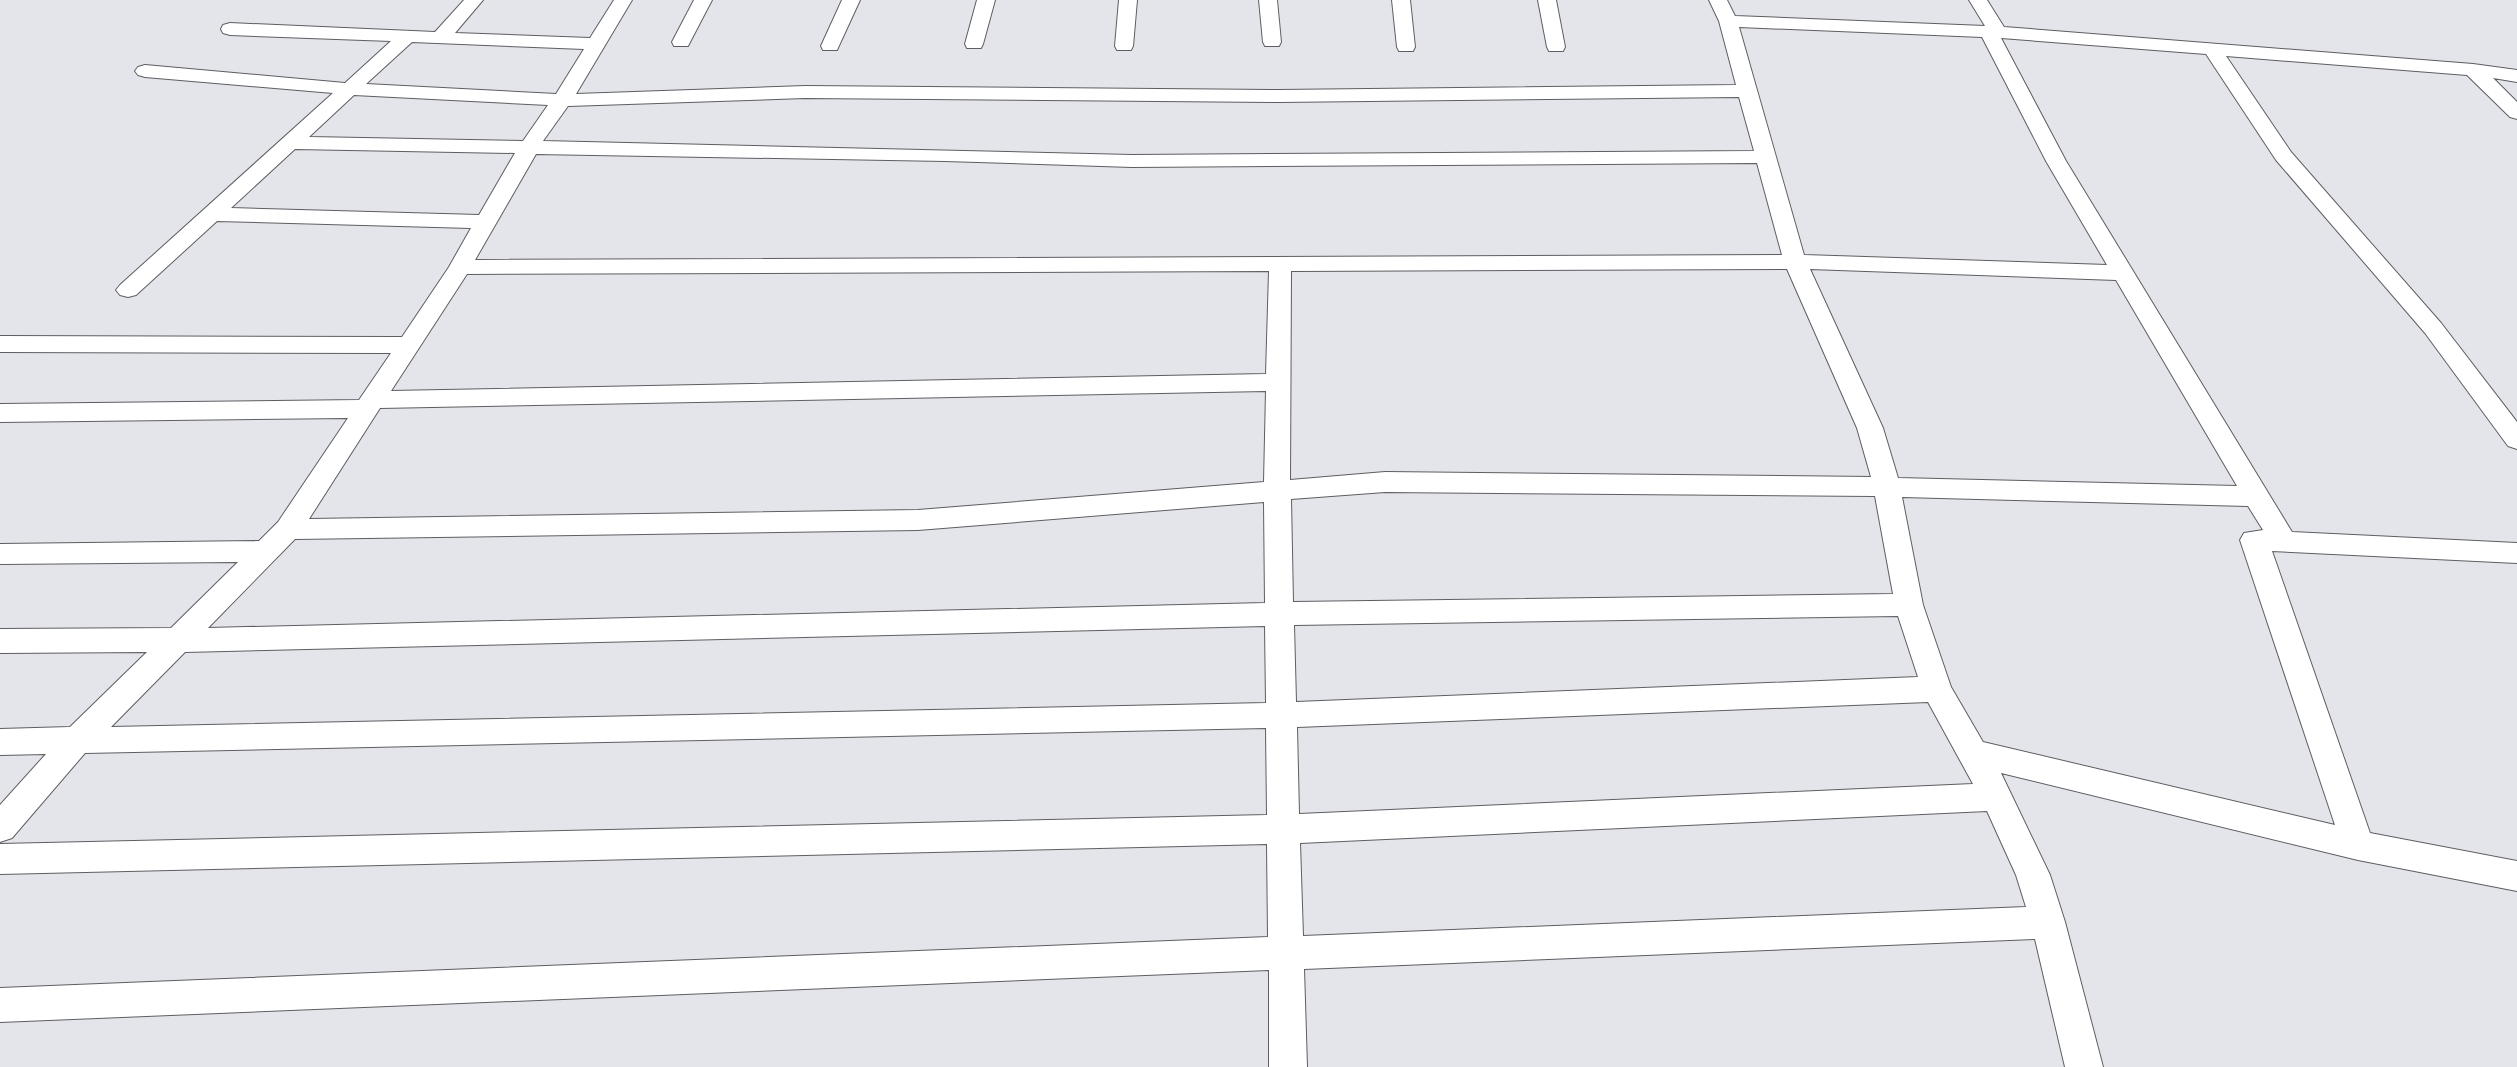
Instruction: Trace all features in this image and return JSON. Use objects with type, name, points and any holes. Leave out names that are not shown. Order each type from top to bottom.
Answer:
[{"type":"street","points":[[440,38],[474,0]]},
{"type":"street","points":[[0,828],[77,741],[288,529],[460,266],[529,146],[562,100],[623,0]]},
{"type":"street","points":[[681,42],[703,0]]},
{"type":"street","points":[[830,46],[851,0]]},
{"type":"street","points":[[974,44],[986,0]]},
{"type":"street","points":[[1124,46],[1128,0]]},
{"type":"street","points":[[1268,0],[1272,42]]},
{"type":"street","points":[[1401,0],[1406,47]]},
{"type":"street","points":[[1547,0],[1556,47]]},
{"type":"street","points":[[1978,0],[2056,161],[2284,542]]},
{"type":"street","points":[[2084,1067],[2048,922],[2033,875],[1997,797],[1938,689],[1909,605],[1887,487],[1870,428],[1794,262],[1764,157],[1748,91],[1723,11],[2473,70],[2517,76]]},
{"type":"street","points":[[230,29],[596,44]]},
{"type":"street","points":[[128,290],[408,36]]},
{"type":"street","points":[[2212,49],[2283,156],[2433,328],[2517,440]]},
{"type":"street","points":[[2473,70],[2517,112]]},
{"type":"street","points":[[144,71],[349,89],[562,100],[805,92],[1280,96],[1748,91]]},
{"type":"street","points":[[290,143],[529,146],[1132,161],[1764,157]]},
{"type":"street","points":[[212,214],[486,222]]},
{"type":"street","points":[[460,266],[1794,262],[2123,273]]},
{"type":"street","points":[[1280,264],[1278,491],[1288,1067]]},
{"type":"street","points":[[0,344],[409,345]]},
{"type":"street","points":[[0,413],[1279,382]]},
{"type":"street","points":[[288,529],[918,520],[1385,482],[1887,487],[2256,496]]},
{"type":"street","points":[[2358,844],[2254,540],[2517,553]]},
{"type":"street","points":[[0,554],[266,551]]},
{"type":"street","points":[[0,641],[178,640],[1280,614],[1909,605]]},
{"type":"street","points":[[0,742],[1282,715],[1938,689]]},
{"type":"street","points":[[1972,753],[2358,844],[2517,876]]},
{"type":"street","points":[[0,859],[1283,829],[1997,797]]},
{"type":"street","points":[[0,1005],[2048,922]]}]
